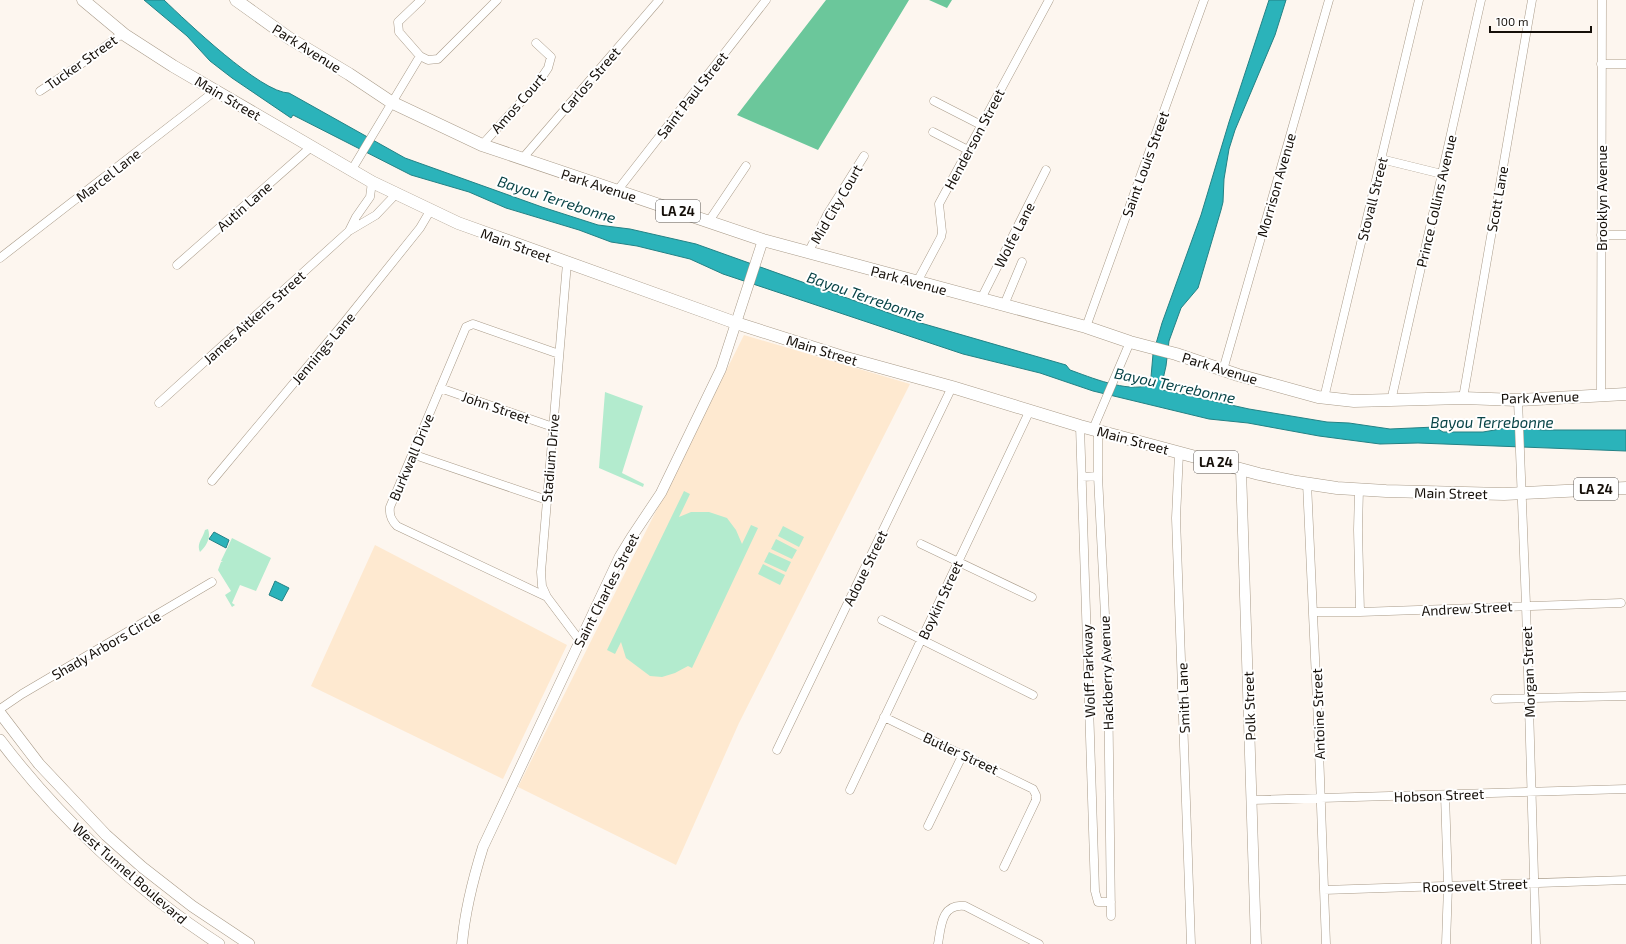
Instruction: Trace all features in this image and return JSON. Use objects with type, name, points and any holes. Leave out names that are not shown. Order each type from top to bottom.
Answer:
[{"type":"main road","name":"Main Street","points":[[83,0],[123,33],[215,91],[351,171],[430,211],[458,223],[736,324],[843,357],[952,386],[1080,426],[1241,469],[1307,483],[1337,488],[1521,493],[1626,488]]},
{"type":"main road","name":"Park Avenue","points":[[236,0],[288,38],[349,74],[391,102],[482,145],[763,240],[1086,327],[1223,370],[1324,398],[1354,402],[1463,398],[1518,400],[1626,394]]},
{"type":"main road","name":"West Tunnel Boulevard","points":[[0,713],[39,764],[106,834],[142,867],[192,906],[249,944]]},
{"type":"main road","name":"West Tunnel Boulevard","points":[[0,740],[40,789],[106,855],[145,889],[194,928],[219,944]]},
{"type":"street","points":[[421,0],[398,22],[399,32],[420,56],[428,60],[438,59],[496,0]]},
{"type":"street","name":"Carlos Street","points":[[522,159],[659,0]]},
{"type":"street","name":"Saint Paul Street","points":[[617,191],[766,0]]},
{"type":"street","name":"Henderson Street","points":[[917,282],[941,237],[942,232],[939,204],[1049,0]]},
{"type":"street","name":"Saint Louis Street","points":[[1086,327],[1204,0]]},
{"type":"street","name":"Morrison Avenue","points":[[1223,370],[1329,0]]},
{"type":"street","name":"Stovall Street","points":[[1324,398],[1419,0]]},
{"type":"street","name":"Prince Collins Avenue","points":[[1391,401],[1481,0]]},
{"type":"street","name":"Scott Lane","points":[[1463,398],[1532,0]]},
{"type":"street","name":"Brooklyn Avenue","points":[[1601,395],[1602,0]]},
{"type":"street","name":"Tucker Street","points":[[40,92],[123,33]]},
{"type":"street","name":"Amos Court","points":[[482,145],[538,83],[548,68],[551,56],[536,43]]},
{"type":"street","points":[[351,171],[391,102],[420,56]]},
{"type":"street","points":[[1602,64],[1626,64]]},
{"type":"street","name":"Marcel Lane","points":[[0,258],[215,91]]},
{"type":"street","points":[[934,101],[981,125]]},
{"type":"street","points":[[933,132],[968,150]]},
{"type":"street","name":"Autin Lane","points":[[178,265],[311,147]]},
{"type":"street","name":"Mid City Court","points":[[808,252],[827,215],[864,156]]},
{"type":"street","points":[[1381,159],[1442,174]]},
{"type":"street","points":[[709,221],[746,166]]},
{"type":"street","name":"Wolfe Lane","points":[[981,299],[1046,170]]},
{"type":"street","name":"James Aitkens Street","points":[[349,231],[356,217],[370,197],[372,182]]},
{"type":"street","name":"James Aitkens Street","points":[[159,403],[349,231],[376,215],[396,194]]},
{"type":"street","name":"Jennings Lane","points":[[212,481],[343,324],[420,228],[430,211]]},
{"type":"street","points":[[1601,235],[1626,235]]},
{"type":"street","name":"Saint Charles Street","points":[[462,944],[464,921],[471,886],[483,847],[620,556],[661,494],[721,369],[763,240]]},
{"type":"street","points":[[1004,305],[1022,262]]},
{"type":"street","name":"Stadium Drive","points":[[567,263],[541,572],[542,586],[547,597],[580,641]]},
{"type":"street","name":"Burkwall Drive","points":[[547,597],[397,526],[393,522],[389,512],[466,327],[473,324],[559,354]]},
{"type":"street","name":"Hackberry Avenue","points":[[1111,916],[1108,675],[1096,430],[1104,401],[1130,342]]},
{"type":"street","name":"Adoue Street","points":[[777,750],[952,386]]},
{"type":"street","name":"John Street","points":[[440,388],[553,427]]},
{"type":"street","name":"Morgan Street","points":[[1518,400],[1526,605],[1536,944]]},
{"type":"street","name":"Boykin Street","points":[[850,790],[1030,410]]},
{"type":"street","name":"Wolff Parkway","points":[[1080,426],[1095,891],[1098,902],[1111,902]]},
{"type":"street","name":"Smith Lane","points":[[1179,453],[1176,518],[1191,944]]},
{"type":"street","points":[[412,454],[547,500]]},
{"type":"street","name":"Polk Street","points":[[1241,469],[1256,944]]},
{"type":"street","points":[[1082,477],[1098,476]]},
{"type":"street","name":"Antoine Street","points":[[1307,483],[1326,944]]},
{"type":"street","points":[[1359,489],[1358,530],[1360,612]]},
{"type":"street","points":[[921,544],[1032,597]]},
{"type":"street","name":"Shady Arbors Circle","points":[[0,709],[28,690],[212,582]]},
{"type":"street","name":"Andrew Street","points":[[1313,612],[1360,612],[1526,605],[1621,603]]},
{"type":"street","points":[[882,620],[1033,695]]},
{"type":"street","points":[[1495,699],[1626,696]]},
{"type":"street","name":"Butler Street","points":[[884,717],[1028,785],[1036,792],[1036,800],[1004,867]]},
{"type":"street","points":[[928,826],[963,754]]},
{"type":"street","name":"Hobson Street","points":[[1252,800],[1626,789]]},
{"type":"street","points":[[1445,795],[1448,886],[1446,944]]},
{"type":"street","name":"Roosevelt Street","points":[[1324,890],[1626,880]]},
{"type":"street","points":[[938,944],[942,920],[946,911],[959,905],[965,906],[1039,944]]},
{"type":"shaded area","points":[[744,335],[910,384],[739,723],[676,865],[518,787]]},
{"type":"shaded area","points":[[375,545],[567,645],[503,779],[311,686]]},
{"type":"green space","points":[[826,0],[909,0],[818,150],[737,115]]},
{"type":"green space","points":[[929,0],[952,0],[947,8]]},
{"type":"green space","points":[[605,392],[643,406],[622,473],[644,484],[643,487],[599,468]]},
{"type":"green space","points":[[684,491],[690,494],[679,517],[691,512],[709,512],[727,518],[736,530],[742,544],[751,525],[758,528],[692,668],[688,666],[675,673],[662,677],[650,676],[626,658],[621,642],[615,654],[607,650]]},
{"type":"green space","points":[[783,526],[804,537],[799,547],[778,536]]},
{"type":"green space","points":[[208,529],[208,541],[200,552],[199,544],[205,530]]},
{"type":"green space","points":[[232,538],[271,558],[256,591],[240,585],[232,603],[235,605],[232,607],[225,595],[231,591],[218,570],[221,562],[223,562],[221,561]]},
{"type":"green space","points":[[776,539],[797,550],[792,559],[771,549]]},
{"type":"green space","points":[[769,552],[791,562],[786,572],[764,562]]},
{"type":"green space","points":[[763,564],[785,575],[780,585],[758,574]]},
{"type":"water","points":[[144,0],[164,0],[206,39],[243,69],[261,81],[276,90],[289,93],[405,158],[542,207],[598,225],[630,229],[696,244],[900,317],[1066,365],[1070,370],[1098,380],[1120,386],[1140,387],[1149,385],[1153,354],[1162,323],[1201,215],[1229,122],[1269,0],[1286,0],[1275,35],[1235,130],[1229,149],[1221,210],[1198,288],[1181,308],[1169,341],[1166,366],[1161,388],[1163,390],[1249,409],[1327,422],[1349,423],[1390,429],[1435,427],[1443,432],[1483,432],[1524,425],[1531,429],[1543,430],[1626,430],[1626,451],[1418,443],[1380,444],[1319,436],[1248,423],[1209,419],[1093,391],[1040,373],[963,354],[723,274],[690,259],[637,246],[611,242],[579,230],[506,208],[469,192],[411,175],[293,115],[291,118],[232,78],[210,61],[187,36]]},
{"type":"water","points":[[214,532],[229,540],[226,548],[209,539]]},
{"type":"water","points":[[275,581],[289,588],[282,601],[269,595]]},
{"type":"water label","name":"Bayou Terrebonne","points":[[557,199]]},
{"type":"water label","name":"Bayou Terrebonne","points":[[866,296]]},
{"type":"water label","name":"Bayou Terrebonne","points":[[1175,385]]},
{"type":"water label","name":"Bayou Terrebonne","points":[[1492,422]]}]
